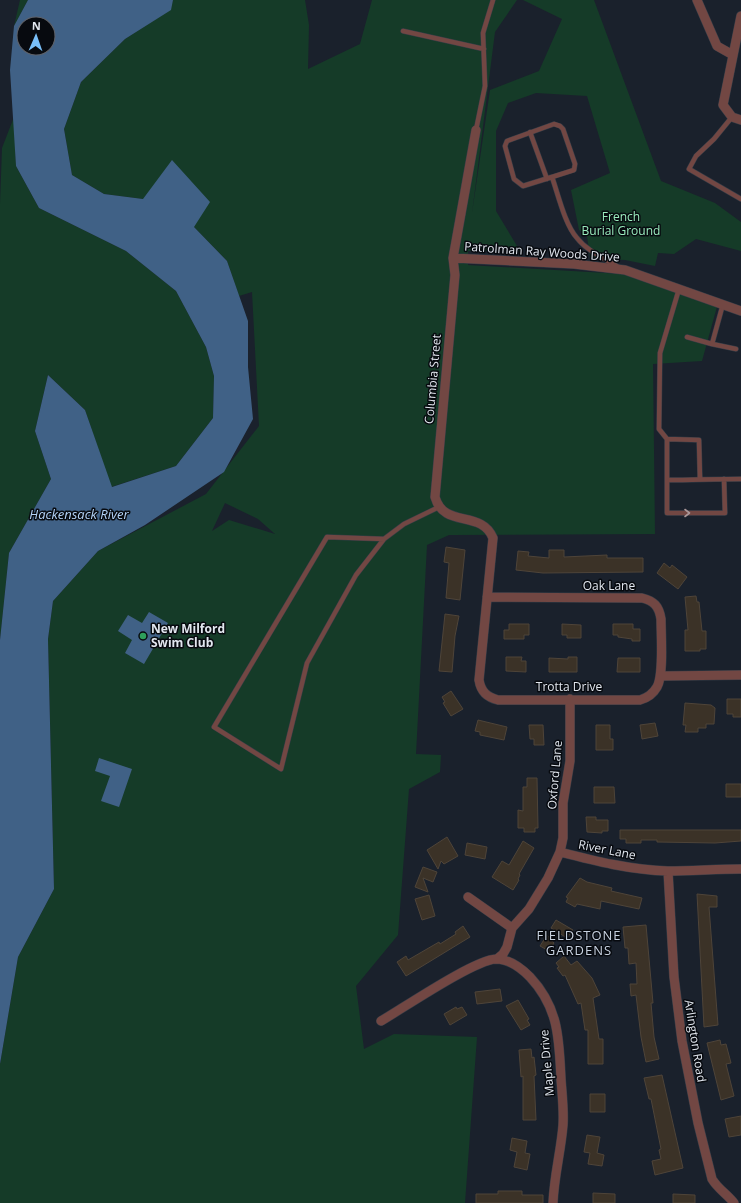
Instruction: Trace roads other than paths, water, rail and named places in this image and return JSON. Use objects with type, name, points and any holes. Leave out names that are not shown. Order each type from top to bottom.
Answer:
[{"type":"street","points":[[697,0],[717,46],[733,54]]},
{"type":"street","points":[[741,16],[723,105],[732,117],[741,120]]},
{"type":"street","name":"Columbia Street","points":[[439,507],[435,497],[435,489],[455,275],[454,258],[476,130]]},
{"type":"street","name":"Patrolman Ray Woods Drive","points":[[454,258],[574,264],[625,270],[741,311]]},
{"type":"street","points":[[439,507],[448,515],[483,525],[491,533],[493,543],[487,597]]},
{"type":"street","name":"Oak Lane","points":[[487,597],[642,598],[650,600],[660,610],[661,676]]},
{"type":"street","name":"Trotta Drive","points":[[487,597],[479,680],[480,687],[485,694],[498,700],[640,700],[647,698],[653,693],[658,687],[661,676]]},
{"type":"street","points":[[661,676],[741,675]]},
{"type":"street","name":"Oxford Lane","points":[[560,852],[563,838],[563,803],[570,761],[570,699]]},
{"type":"street","name":"River Lane","points":[[512,928],[529,909],[548,878],[560,852],[629,867],[668,871],[741,869]]},
{"type":"street","name":"Arlington Road","points":[[668,871],[676,1000],[689,1081],[712,1179],[718,1189],[728,1195],[734,1203]]},
{"type":"street","points":[[382,1021],[473,967],[481,963],[497,959],[503,954],[507,947],[512,928],[468,897]]},
{"type":"street","name":"Maple Drive","points":[[497,959],[511,962],[523,970],[542,993],[556,1020],[559,1035],[563,1113],[560,1148],[554,1180],[553,1203]]},
{"type":"lane","points":[[476,130],[486,86],[483,33],[493,0]]},
{"type":"lane","points":[[403,31],[484,49]]},
{"type":"lane","points":[[732,117],[714,139],[696,156],[689,169],[741,199]]},
{"type":"lane","points":[[554,124],[560,126],[563,129],[575,164],[574,170],[552,177],[523,186],[514,179],[505,146],[507,141],[554,124]]},
{"type":"lane","points":[[530,132],[547,179]]},
{"type":"lane","points":[[552,177],[569,225],[576,238],[591,250],[625,270]]},
{"type":"lane","points":[[679,289],[660,353],[659,429],[667,440],[667,513],[725,513],[724,479]]},
{"type":"lane","points":[[712,344],[723,304]]},
{"type":"lane","points":[[687,337],[736,349]]},
{"type":"lane","points":[[667,440],[699,440],[700,480]]},
{"type":"lane","points":[[667,480],[741,479]]},
{"type":"lane","points":[[384,539],[327,537],[214,727],[281,769],[307,663],[356,575],[384,539],[404,524],[439,507]]},
{"type":"water","name":"Hackensack River","points":[[28,0],[173,0],[171,10],[125,39],[81,82],[64,129],[72,175],[104,194],[143,199],[172,160],[210,202],[194,227],[227,261],[248,321],[248,367],[253,419],[224,472],[145,525],[98,551],[53,601],[48,639],[54,889],[18,957],[0,1064],[0,640],[9,553],[51,479],[35,431],[48,375],[85,410],[112,487],[176,466],[213,418],[214,376],[206,347],[176,291],[126,251],[39,208],[16,166],[10,70],[14,26],[16,22],[16,56],[56,56],[56,16],[19,16]]},
{"type":"water","name":"New Milford Swim Club","points":[[149,612],[168,623],[144,664],[125,653],[132,640],[118,631],[128,615],[142,623]]},
{"type":"water","points":[[99,758],[132,769],[119,807],[101,801],[110,776],[95,771]]},
{"type":"place","name":"New Milford Swim Club","points":[[143,636]]},
{"type":"district","name":"FIELDSTONE GARDENS","points":[[579,942]]},
{"type":"park label","name":"French Burial Ground","points":[[621,224]]}]
